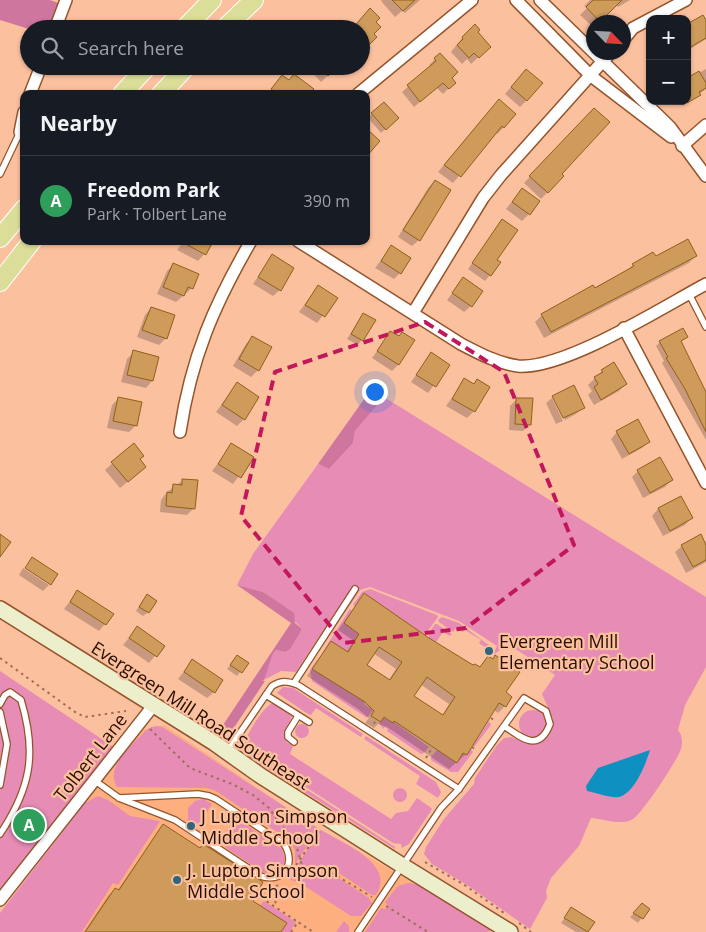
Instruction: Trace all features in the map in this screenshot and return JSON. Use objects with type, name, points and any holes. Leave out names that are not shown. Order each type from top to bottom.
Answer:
[{"type":"main road","points":[[193,20],[212,0]]},
{"type":"main road","points":[[233,20],[254,0]]},
{"type":"main road","points":[[126,90],[140,75]]},
{"type":"main road","points":[[165,90],[179,75]]},
{"type":"main road","points":[[0,238],[20,214]]},
{"type":"main road","points":[[0,282],[29,245]]},
{"type":"main road","name":"Evergreen Mill Road Southeast","points":[[0,609],[403,866],[513,924]]},
{"type":"street","points":[[58,20],[66,0]]},
{"type":"street","points":[[363,90],[472,0]]},
{"type":"street","points":[[516,0],[591,76],[682,146]]},
{"type":"street","points":[[540,0],[670,127],[682,146],[706,176]]},
{"type":"street","points":[[631,30],[686,0]]},
{"type":"street","points":[[413,313],[483,198],[501,175],[602,62]]},
{"type":"street","points":[[32,90],[37,75]]},
{"type":"street","points":[[682,146],[706,125]]},
{"type":"street","points":[[180,432],[186,392],[201,344],[222,292],[249,245]]},
{"type":"street","points":[[304,245],[489,359],[519,366],[550,363],[624,328],[706,284]]},
{"type":"street","points":[[624,328],[706,483]]},
{"type":"street","name":"Tolbert Lane","points":[[0,900],[153,706]]},
{"type":"lane","points":[[0,174],[20,132]]},
{"type":"lane","points":[[688,293],[706,328]]},
{"type":"lane","points":[[294,683],[355,589]]},
{"type":"lane","points":[[227,752],[272,686],[278,682],[288,681],[294,683],[459,790]]},
{"type":"lane","points":[[0,704],[5,695],[10,692],[22,700],[27,719],[31,754],[27,782],[14,814],[0,834]]},
{"type":"lane","points":[[266,694],[309,722]]},
{"type":"lane","points":[[358,932],[441,808],[459,790],[504,726],[524,698],[539,706],[549,718],[550,724],[544,737],[533,742],[527,741],[504,726]]},
{"type":"lane","points":[[0,712],[6,744],[0,784]]},
{"type":"lane","points":[[294,742],[288,737],[288,732],[298,716]]},
{"type":"lane","points":[[94,780],[119,798],[144,809],[164,814],[175,820],[260,876],[272,879],[279,876],[288,867],[289,852],[284,844],[216,799],[198,794],[119,798]]},
{"type":"path","points":[[0,658],[75,712],[85,717],[126,711]]},
{"type":"path","points":[[491,718],[495,721]]},
{"type":"path","points":[[374,724],[376,719]]},
{"type":"path","points":[[150,729],[164,740],[185,764],[232,784],[253,795],[269,808],[296,845],[304,872],[314,874],[319,872],[332,873],[374,898]]},
{"type":"path","points":[[472,747],[476,750]]},
{"type":"path","points":[[426,758],[432,748]]},
{"type":"path","points":[[292,871],[320,831]]},
{"type":"path","points":[[425,862],[466,886],[513,924],[531,932]]},
{"type":"path","points":[[274,888],[281,882]]},
{"type":"path","points":[[274,888],[269,886],[260,897],[313,932]]},
{"type":"path","points":[[274,888],[276,907]]},
{"type":"path","points":[[384,904],[428,932]]},
{"type":"path","points":[[292,932],[298,922]]},
{"type":"highlighted area","points":[[425,322],[504,372],[574,545],[466,628],[344,643],[241,516],[275,372]]},
{"type":"shaded area","points":[[0,0],[50,0],[61,4],[55,20],[20,20],[20,26],[0,20]]},
{"type":"shaded area","name":"Evergreen Mill Elementary School","points":[[371,389],[706,597],[706,667],[685,705],[678,730],[682,741],[678,755],[651,797],[633,819],[618,822],[591,818],[579,846],[551,878],[546,891],[547,898],[530,929],[467,885],[432,864],[424,854],[426,847],[444,819],[474,784],[475,778],[497,745],[504,738],[511,737],[534,744],[549,736],[553,719],[542,694],[555,675],[508,644],[493,655],[497,646],[459,621],[370,587],[360,590],[326,641],[319,637],[296,672],[281,671],[262,681],[266,665],[276,650],[285,652],[302,629],[279,604],[263,592],[237,585],[253,554],[318,464],[329,469],[353,443],[355,431],[380,402],[367,395]]},
{"type":"shaded area","points":[[367,395],[380,402],[355,431],[353,443],[329,469],[318,464]]},
{"type":"shaded area","points":[[237,585],[263,592],[294,613],[295,623],[302,629],[290,649],[285,652],[276,650],[273,654],[263,681],[265,681],[233,729],[228,733],[221,728],[291,623]]},
{"type":"shaded area","points":[[370,589],[438,617],[427,632],[422,634],[364,593],[355,606],[353,605],[362,592]]},
{"type":"shaded area","points":[[350,609],[352,611],[344,623],[359,634],[348,652],[331,641],[322,653]]},
{"type":"shaded area","points":[[442,617],[459,623],[494,649],[489,654],[484,651],[486,648],[479,643],[481,640],[465,630],[463,632],[456,628],[453,632],[439,622],[438,620]]},
{"type":"shaded area","points":[[435,624],[452,634],[450,636],[443,632],[436,642],[429,638],[429,633]]},
{"type":"shaded area","points":[[319,657],[312,669],[365,702],[364,704],[373,710],[367,718],[312,681],[310,670]]},
{"type":"shaded area","points":[[0,671],[118,750],[0,900]]},
{"type":"shaded area","points":[[283,687],[293,688],[363,734],[361,737],[316,708],[311,715],[308,714],[277,693]]},
{"type":"shaded area","points":[[273,703],[292,716],[284,735],[287,742],[293,746],[290,754],[391,819],[396,813],[408,811],[417,798],[432,809],[409,844],[402,848],[401,844],[393,843],[256,755],[249,746],[244,747],[255,722],[265,709]]},
{"type":"shaded area","points":[[533,710],[543,714],[547,724],[543,734],[533,738],[523,734],[519,724],[523,714]]},
{"type":"shaded area","points":[[384,718],[394,722],[429,747],[421,754],[387,731],[388,729],[384,727],[383,729],[379,723]]},
{"type":"shaded area","points":[[489,721],[491,725],[474,747],[473,746]]},
{"type":"shaded area","points":[[302,724],[307,726],[309,731],[307,736],[302,738],[297,736],[295,731],[297,726]]},
{"type":"shaded area","name":"J Lupton Simpson Middle School","points":[[164,725],[308,822],[491,928],[489,932],[0,932],[0,922],[112,766],[142,730]]},
{"type":"shaded area","points":[[158,726],[164,728],[319,829],[295,864],[295,850],[289,840],[216,791],[207,788],[117,787],[114,771],[122,756],[145,731],[151,727]]},
{"type":"shaded area","points":[[366,736],[436,782],[441,792],[438,798],[416,784],[420,776],[364,739]]},
{"type":"shaded area","points":[[471,749],[473,752],[458,772],[451,772],[431,760],[431,757],[437,750],[457,763],[463,753],[467,755]]},
{"type":"shaded area","points":[[249,752],[395,847],[395,849],[252,759],[247,754]]},
{"type":"shaded area","points":[[397,788],[403,788],[407,795],[403,802],[397,802],[393,798],[393,792]]},
{"type":"shaded area","points":[[98,796],[108,800],[130,816],[160,821],[118,885],[113,883],[82,932],[0,932],[0,913],[85,803]]},
{"type":"shaded area","points":[[203,799],[212,804],[197,827],[194,828],[188,820],[188,808],[195,801]]},
{"type":"shaded area","points":[[238,823],[246,825],[282,849],[285,859],[283,866],[278,865],[283,867],[277,873],[266,874],[226,848],[224,842],[225,832],[235,839],[238,835],[226,830]]},
{"type":"shaded area","points":[[321,830],[364,856],[373,864],[379,874],[381,884],[376,895],[372,895],[336,871],[315,871],[337,877],[369,898],[372,903],[361,916],[351,916],[289,877]]},
{"type":"shaded area","points":[[408,883],[419,885],[491,928],[489,932],[365,932],[381,908],[386,909],[388,906],[385,902],[398,886]]},
{"type":"shaded area","points":[[264,901],[296,922],[290,932],[281,932],[287,923],[260,905]]},
{"type":"shaded area","points":[[344,921],[349,926],[349,932],[336,932]]},
{"type":"water","points":[[650,750],[639,777],[625,794],[615,797],[587,791],[586,786],[598,768]]},
{"type":"building","points":[[392,0],[415,0],[403,11]]},
{"type":"building","points":[[593,0],[622,0],[607,15],[593,15],[586,7]]},
{"type":"building","points":[[370,8],[380,18],[376,22],[381,27],[374,34],[377,37],[370,44],[370,20],[360,20]]},
{"type":"building","points":[[703,15],[706,20],[706,38],[691,47],[691,22]]},
{"type":"building","points":[[475,24],[480,30],[478,32],[491,47],[479,58],[474,53],[469,58],[457,45]]},
{"type":"building","points":[[440,53],[458,72],[452,78],[456,83],[449,89],[443,83],[420,102],[407,85],[436,61],[434,58]]},
{"type":"building","points":[[526,69],[543,83],[527,101],[511,87]]},
{"type":"building","points":[[699,71],[706,83],[706,88],[699,92],[701,95],[691,101],[691,76]]},
{"type":"building","points":[[282,75],[289,80],[295,75],[314,89],[271,89]]},
{"type":"building","points":[[499,99],[516,114],[504,128],[502,126],[461,177],[444,165]]},
{"type":"building","points":[[384,102],[399,118],[386,130],[371,113]]},
{"type":"building","points":[[594,108],[610,122],[562,174],[564,176],[548,193],[529,176]]},
{"type":"building","points":[[370,132],[380,141],[370,152]]},
{"type":"building","points":[[435,180],[451,190],[420,241],[403,230]]},
{"type":"building","points":[[522,188],[540,201],[530,215],[512,202]]},
{"type":"building","points":[[502,219],[518,230],[497,260],[501,262],[491,276],[472,263]]},
{"type":"building","points":[[688,239],[697,256],[551,332],[541,314],[593,285],[595,288],[634,266],[632,264],[653,252],[656,256]]},
{"type":"building","points":[[187,245],[211,245],[206,255]]},
{"type":"building","points":[[391,245],[411,258],[401,274],[381,261]]},
{"type":"building","points":[[272,254],[294,268],[281,291],[258,277]]},
{"type":"building","points":[[173,263],[199,274],[193,289],[188,287],[184,296],[163,287]]},
{"type":"building","points":[[463,277],[483,291],[472,307],[452,293]]},
{"type":"building","points":[[318,285],[338,298],[325,317],[305,305]]},
{"type":"building","points":[[151,307],[175,315],[167,339],[142,330]]},
{"type":"building","points":[[363,313],[376,320],[363,341],[351,334]]},
{"type":"building","points":[[683,328],[688,337],[681,341],[706,392],[706,432],[685,389],[666,358],[668,357],[659,341]]},
{"type":"building","points":[[390,331],[399,336],[402,332],[415,340],[399,365],[377,351]]},
{"type":"building","points":[[252,336],[272,347],[259,371],[239,359]]},
{"type":"building","points":[[133,350],[159,357],[153,381],[127,375]]},
{"type":"building","points":[[431,352],[450,365],[436,387],[416,375]]},
{"type":"building","points":[[614,362],[627,384],[601,400],[594,387],[598,384],[594,377]]},
{"type":"building","points":[[464,378],[474,384],[477,379],[490,387],[475,412],[452,399]]},
{"type":"building","points":[[237,382],[259,397],[245,420],[222,405]]},
{"type":"building","points":[[574,385],[585,408],[563,418],[552,396]]},
{"type":"building","points":[[118,397],[142,402],[137,426],[113,421]]},
{"type":"building","points":[[516,398],[533,398],[531,425],[515,424]]},
{"type":"building","points":[[638,419],[650,442],[629,454],[616,431]]},
{"type":"building","points":[[134,443],[144,456],[140,459],[146,467],[128,482],[111,462]]},
{"type":"building","points":[[231,443],[254,457],[241,478],[218,464]]},
{"type":"building","points":[[660,457],[673,480],[650,493],[637,470]]},
{"type":"building","points":[[182,479],[198,480],[195,509],[166,506],[167,492],[172,493],[173,484],[182,485]]},
{"type":"building","points":[[681,496],[693,518],[670,531],[658,508]]},
{"type":"building","points":[[0,534],[11,542],[0,557]]},
{"type":"building","points":[[701,534],[706,545],[706,560],[693,567],[681,545]]},
{"type":"building","points":[[32,557],[58,574],[51,585],[25,568]]},
{"type":"building","points":[[77,590],[114,614],[106,625],[70,602]]},
{"type":"building","points":[[364,593],[429,638],[473,665],[475,664],[480,667],[488,656],[493,659],[495,655],[520,672],[506,692],[512,697],[506,707],[499,703],[467,755],[463,753],[457,763],[394,721],[393,723],[384,717],[381,722],[371,716],[374,711],[365,702],[312,669],[331,641],[348,652],[359,634],[344,623]],"holes":[[[379,647],[402,662],[390,680],[367,665]],[[427,677],[455,697],[443,715],[414,696]]]},
{"type":"building","points":[[147,594],[157,601],[149,613],[139,607]]},
{"type":"building","points":[[137,626],[165,646],[157,657],[129,638]]},
{"type":"building","points":[[237,655],[249,663],[242,673],[230,665]]},
{"type":"building","points":[[192,659],[223,680],[215,693],[184,672]]},
{"type":"building","name":"J. Lupton Simpson Middle School","points":[[163,824],[200,848],[203,844],[263,882],[253,901],[287,923],[281,932],[85,932],[115,888],[119,890]]},
{"type":"building","points":[[642,903],[650,909],[643,919],[633,913]]},
{"type":"building","points":[[571,907],[595,922],[588,932],[564,918]]},
{"type":"place","name":"Evergreen Mill Elementary School","points":[[489,651]]},
{"type":"place","name":"Freedom Park","points":[[29,825]]},
{"type":"place","name":"J Lupton Simpson Middle School","points":[[191,826]]},
{"type":"place","name":"J. Lupton Simpson Middle School","points":[[177,880]]}]
